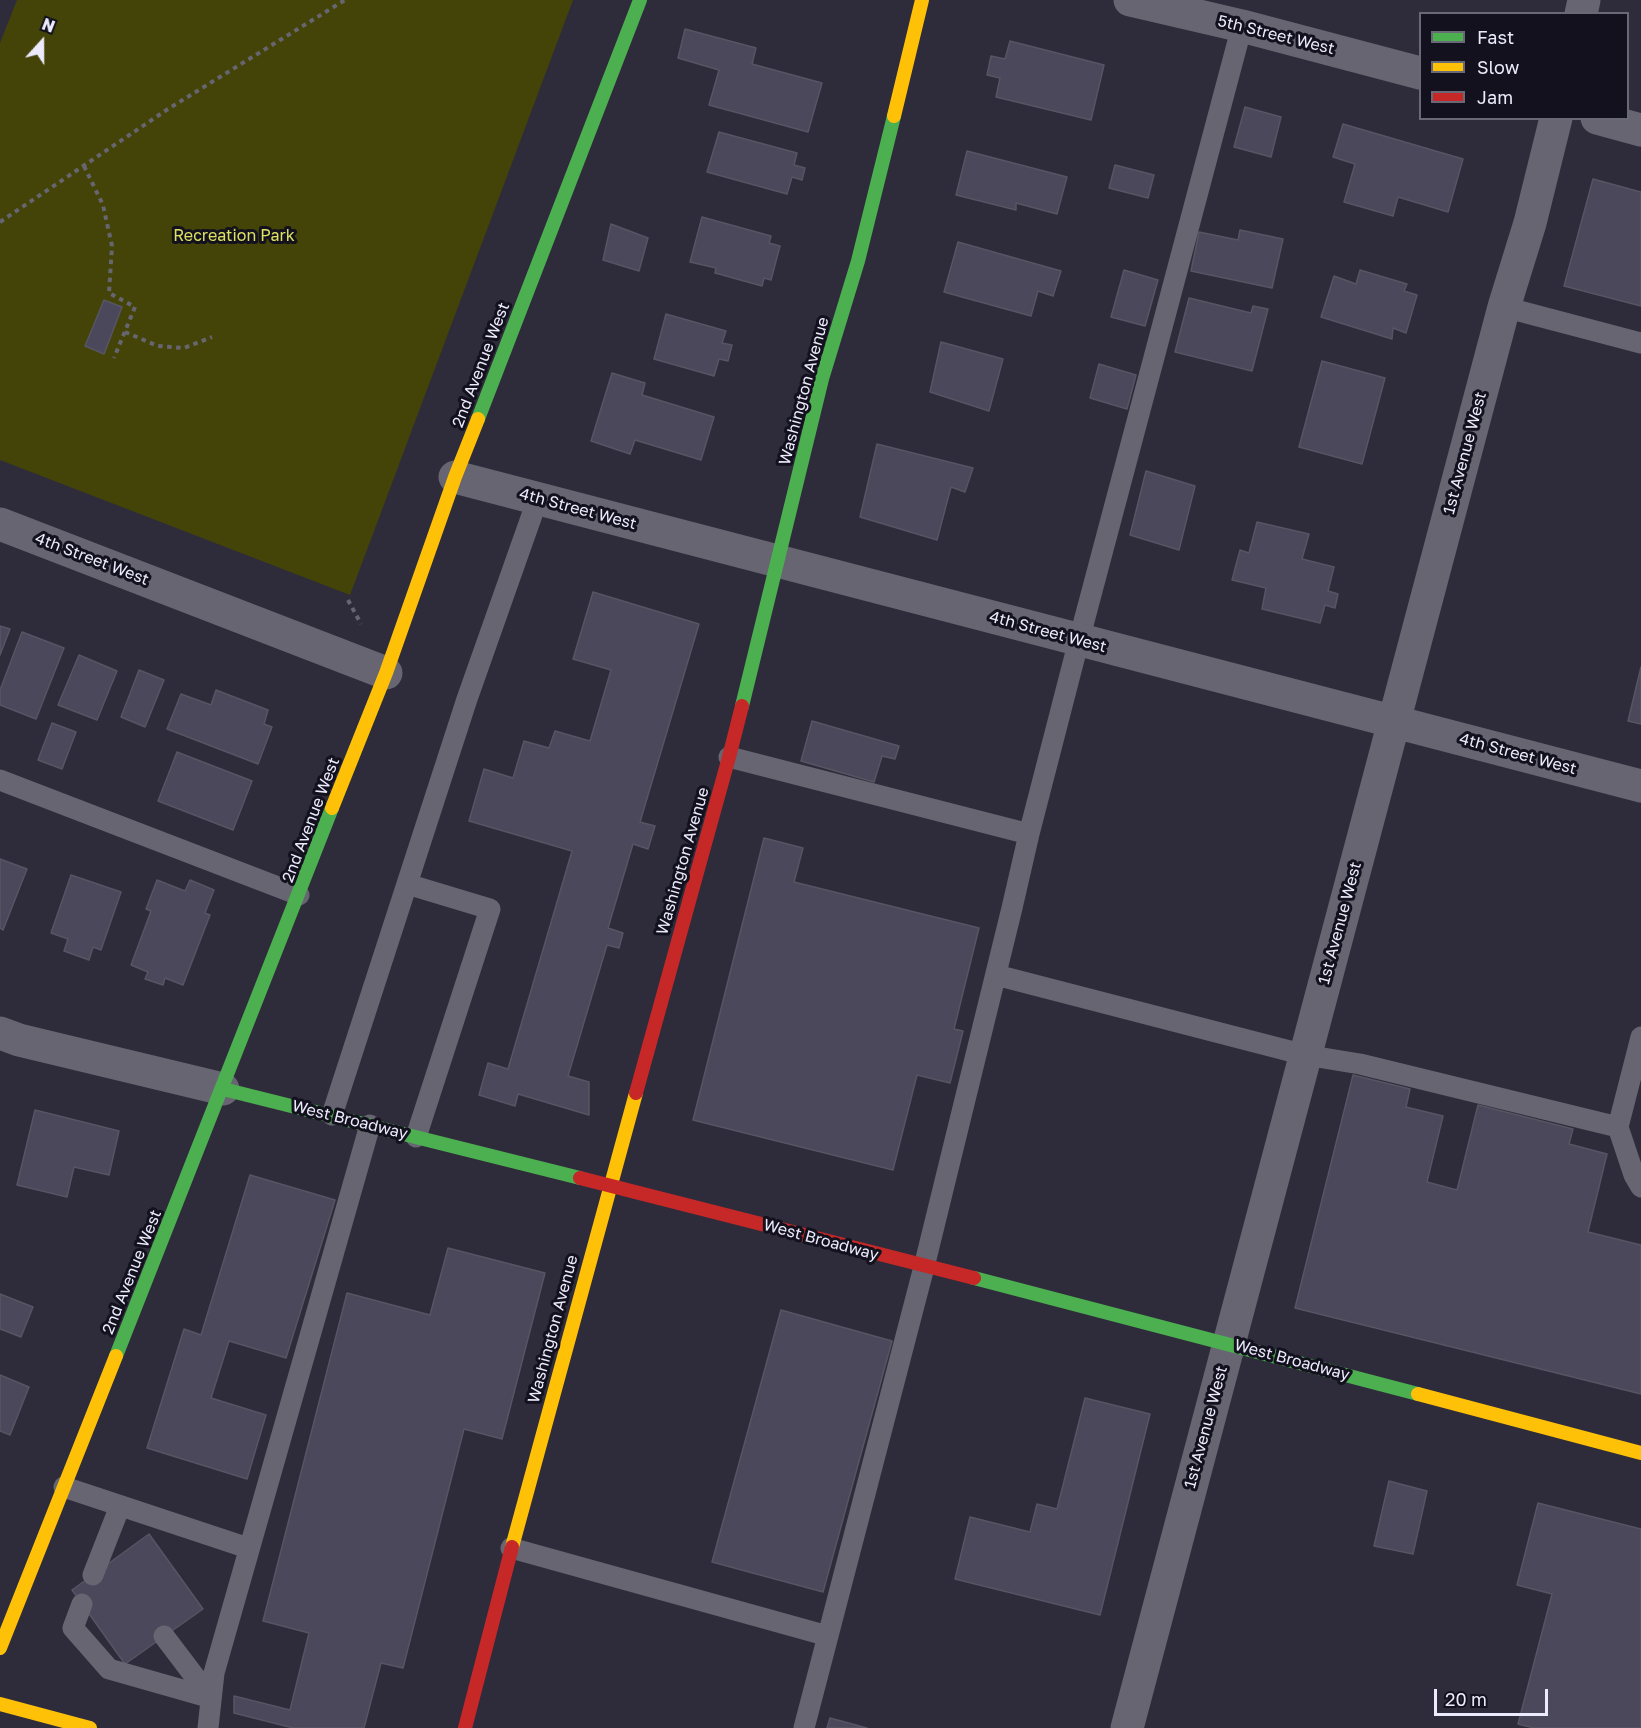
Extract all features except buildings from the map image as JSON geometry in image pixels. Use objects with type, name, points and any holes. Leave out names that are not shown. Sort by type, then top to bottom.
[{"type":"main road","name":"2nd Avenue West","points":[[0,1648],[386,673],[455,477],[640,0]]},
{"type":"main road","name":"Washington Avenue","points":[[465,1728],[511,1548],[729,757],[822,379],[858,261],[922,0]]},
{"type":"main road","name":"West Broadway","points":[[223,1089],[610,1185],[1229,1344],[1641,1453]]},
{"type":"main road","points":[[0,1704],[90,1728]]},
{"type":"street","name":"5th Street West","points":[[1130,0],[1242,26],[1419,73]]},
{"type":"street","name":"1st Avenue West","points":[[1127,1728],[1556,120]]},
{"type":"street","points":[[1604,120],[1641,130]]},
{"type":"street","name":"4th Street West","points":[[455,477],[1641,786]]},
{"type":"street","name":"4th Street West","points":[[0,524],[386,673]]},
{"type":"street","name":"West Broadway","points":[[0,1033],[19,1040],[223,1089]]},
{"type":"lane","points":[[804,1728],[924,1267],[1029,834],[1242,26]]},
{"type":"lane","points":[[1504,307],[1641,343]]},
{"type":"lane","points":[[332,1116],[467,699],[538,498]]},
{"type":"lane","points":[[729,757],[1029,834]]},
{"type":"lane","points":[[0,780],[299,895]]},
{"type":"lane","points":[[407,884],[490,909],[416,1137]]},
{"type":"lane","points":[[996,975],[1305,1055],[1360,1064],[1618,1127]]},
{"type":"lane","points":[[1641,1036],[1618,1127],[1634,1175],[1641,1187]]},
{"type":"lane","points":[[208,1728],[214,1673],[370,1125]]},
{"type":"lane","points":[[64,1487],[248,1548]]},
{"type":"lane","points":[[101,1564],[120,1506]]},
{"type":"lane","points":[[511,1548],[828,1636]]},
{"type":"lane","points":[[82,1604],[73,1628],[109,1669],[211,1698]]},
{"type":"lane","points":[[164,1636],[211,1698]]},
{"type":"path","points":[[0,222],[168,109],[345,0]]},
{"type":"path","points":[[84,166],[103,205],[112,246],[109,293],[135,307],[114,358]]},
{"type":"path","points":[[124,332],[158,346],[184,348],[212,337]]},
{"type":"green space","name":"Recreation Park","points":[[17,0],[573,0],[350,595],[0,460],[0,43]]},
{"type":"traffic: fast","points":[[478,419],[640,0]]},
{"type":"traffic: fast","points":[[742,706],[822,379],[858,261],[894,116]]},
{"type":"traffic: fast","points":[[116,1356],[332,808]]},
{"type":"traffic: fast","points":[[223,1089],[580,1178]]},
{"type":"traffic: fast","points":[[974,1278],[1418,1394]]},
{"type":"traffic: slow","points":[[894,116],[922,0]]},
{"type":"traffic: slow","points":[[332,808],[386,673],[455,477],[478,419]]},
{"type":"traffic: slow","points":[[512,1547],[636,1093]]},
{"type":"traffic: slow","points":[[0,1648],[116,1356]]},
{"type":"traffic: slow","points":[[1418,1394],[1641,1453]]},
{"type":"traffic: slow","points":[[0,1704],[90,1728]]},
{"type":"traffic: jam","points":[[636,1093],[742,706]]},
{"type":"traffic: jam","points":[[580,1178],[974,1278]]},
{"type":"traffic: jam","points":[[465,1728],[512,1547]]}]
